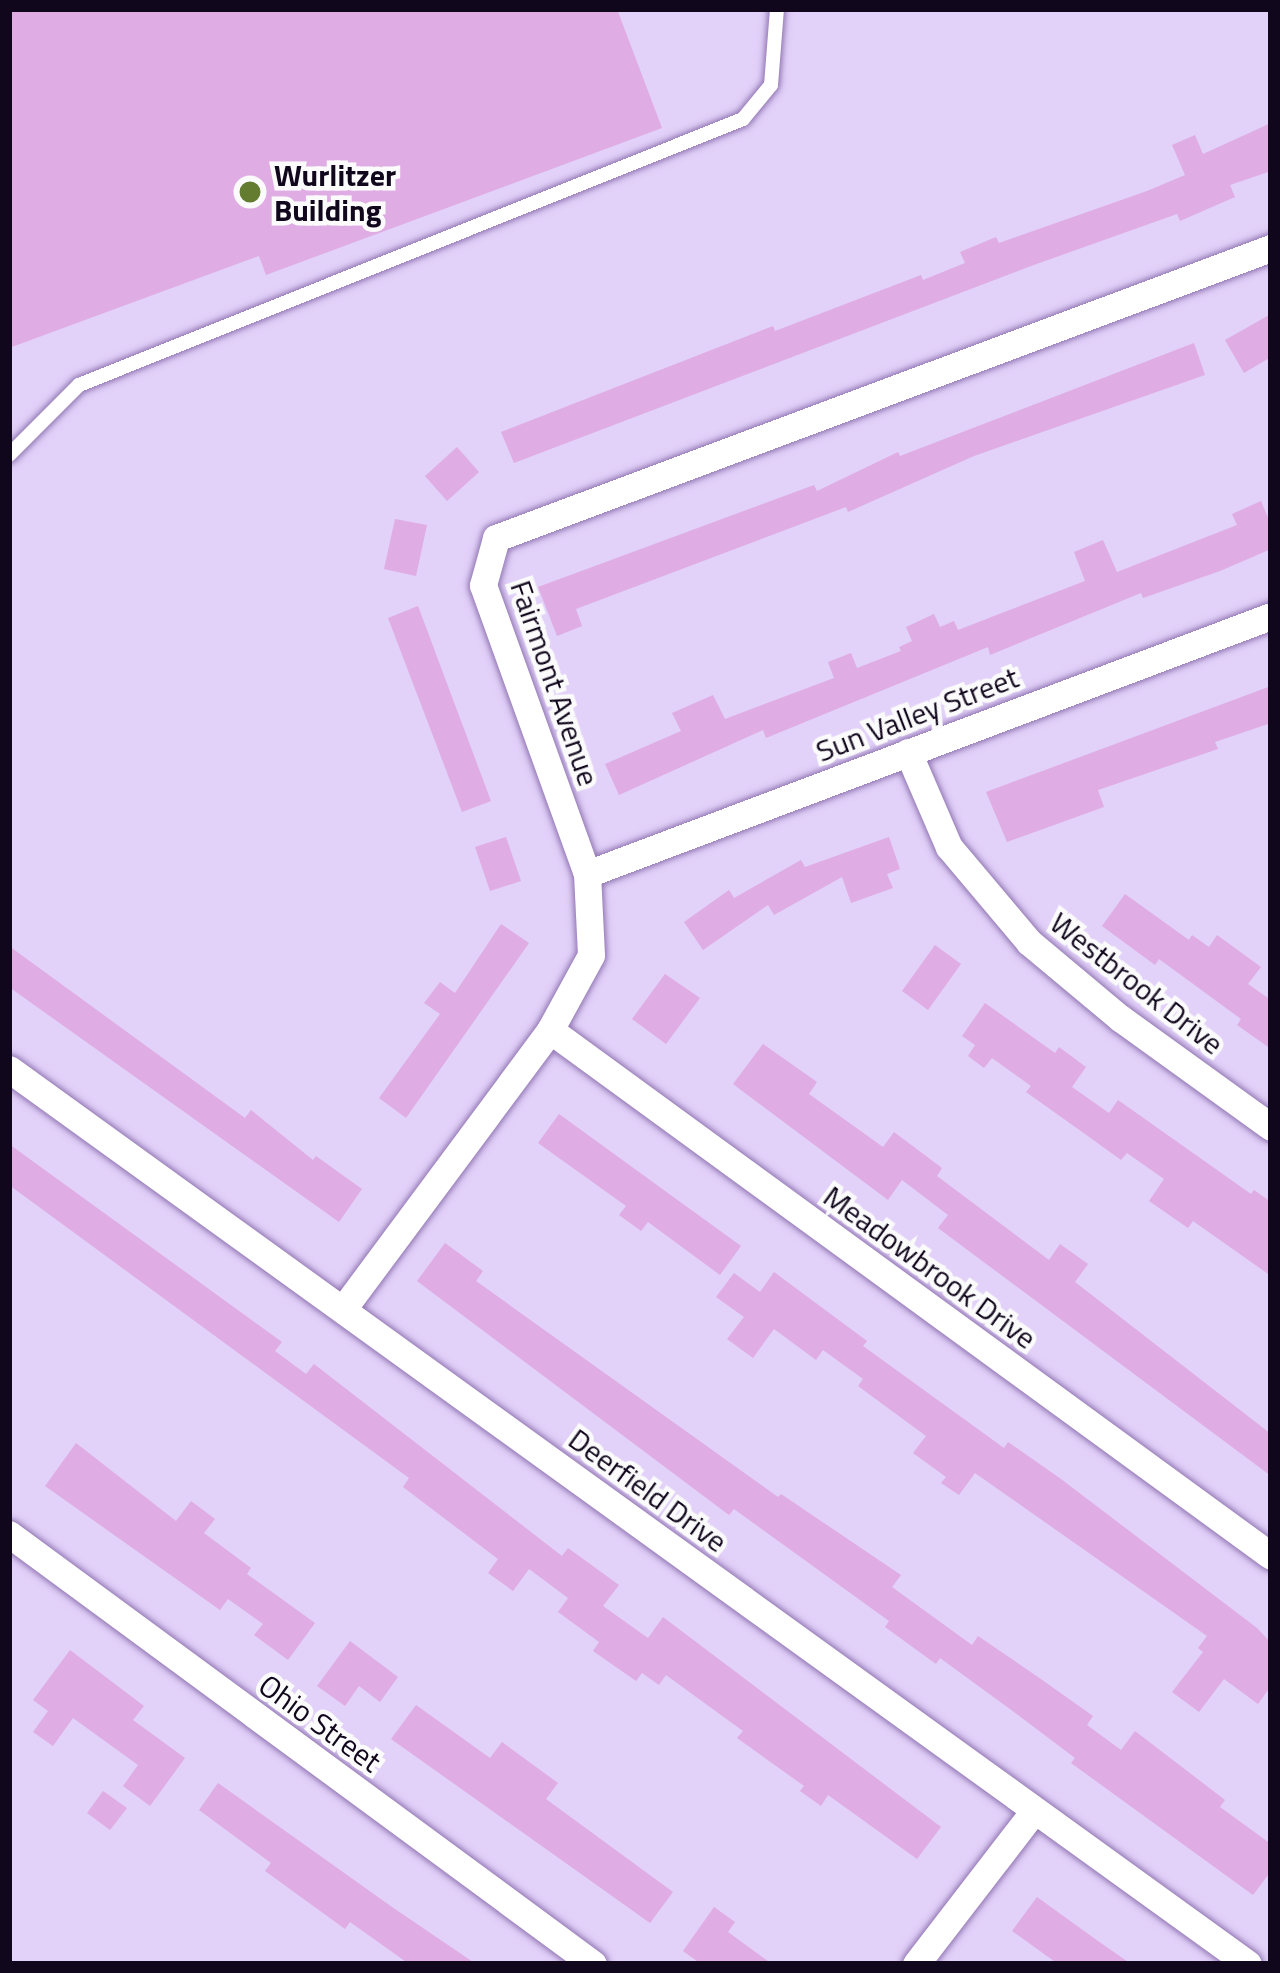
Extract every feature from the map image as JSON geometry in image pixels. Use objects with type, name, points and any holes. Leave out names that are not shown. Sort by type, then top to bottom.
[{"type":"street","name":"Fairmont Avenue","points":[[343,1309],[550,1030],[591,955],[587,874],[482,585],[496,538],[1271,248]]},
{"type":"street","name":"Sun Valley Street","points":[[587,874],[1271,616]]},
{"type":"street","name":"Westbrook Drive","points":[[908,752],[949,847],[1029,942],[1120,1018],[1271,1127]]},
{"type":"street","name":"Meadowbrook Drive","points":[[550,1030],[1271,1556]]},
{"type":"street","name":"Deerfield Drive","points":[[9,1069],[1248,1964]]},
{"type":"street","name":"Ohio Street","points":[[9,1534],[592,1964]]},
{"type":"street","points":[[916,1964],[1033,1812]]},
{"type":"lane","points":[[9,455],[80,385],[742,118],[771,85],[777,9]]},
{"type":"building","name":"Wurlitzer Building","points":[[9,9],[617,9],[662,128],[266,275],[259,256],[9,348]]},
{"type":"building","points":[[1271,123],[1271,171],[1230,185],[1235,197],[1180,221],[1177,214],[1031,266],[514,463],[501,432],[773,326],[775,331],[921,275],[923,280],[965,263],[960,252],[996,237],[999,243],[1185,175],[1172,145],[1195,135],[1203,154]]},
{"type":"building","points":[[1271,314],[1271,357],[1244,373],[1225,340]]},
{"type":"building","points":[[1194,343],[1205,375],[974,456],[848,512],[846,507],[576,609],[582,626],[557,636],[538,587],[814,485],[817,491],[898,452],[900,456]]},
{"type":"building","points":[[457,447],[479,472],[447,501],[425,476]]},
{"type":"building","points":[[1261,501],[1271,525],[1271,549],[1220,571],[1143,598],[1141,593],[990,655],[988,647],[766,738],[763,730],[619,795],[605,764],[681,731],[672,713],[713,695],[725,719],[834,678],[828,662],[851,653],[857,668],[901,651],[899,647],[912,641],[906,627],[934,614],[940,627],[954,621],[958,630],[1085,581],[1074,552],[1103,540],[1117,572],[1237,525],[1232,514]]},
{"type":"building","points":[[395,519],[427,525],[416,576],[384,569]]},
{"type":"building","points":[[418,606],[491,801],[462,812],[388,618]]},
{"type":"building","points":[[1271,686],[1271,723],[1215,742],[1218,749],[1098,790],[1104,807],[1007,842],[986,792]]},
{"type":"building","points":[[506,837],[521,881],[490,891],[475,847]]},
{"type":"building","points":[[889,837],[900,869],[887,874],[893,888],[851,903],[842,877],[774,915],[768,905],[703,950],[684,922],[729,890],[734,898],[801,860],[805,867]]},
{"type":"building","points":[[1125,894],[1189,940],[1192,935],[1209,947],[1217,935],[1261,967],[1248,984],[1271,1000],[1271,1049],[1237,1025],[1241,1019],[1159,959],[1155,965],[1102,926]]},
{"type":"building","points":[[501,924],[529,943],[406,1118],[379,1098],[440,1014],[424,1003],[440,982],[455,993]]},
{"type":"building","points":[[935,945],[961,964],[928,1010],[902,991]]},
{"type":"building","points":[[9,946],[245,1118],[251,1110],[313,1160],[316,1156],[362,1189],[339,1222],[9,987]]},
{"type":"building","points":[[665,974],[700,998],[666,1044],[632,1019]]},
{"type":"building","points":[[985,1003],[1055,1053],[1059,1047],[1086,1067],[1072,1087],[1109,1113],[1118,1100],[1251,1194],[1254,1190],[1271,1202],[1271,1276],[1193,1221],[1188,1228],[1149,1201],[1164,1179],[1127,1153],[1121,1160],[1026,1092],[1031,1086],[992,1058],[984,1068],[968,1056],[975,1045],[962,1036]]},
{"type":"building","points":[[763,1044],[817,1082],[809,1094],[883,1147],[894,1132],[942,1168],[937,1176],[1049,1260],[1060,1244],[1088,1264],[1075,1282],[1271,1434],[1271,1476],[938,1228],[948,1215],[902,1180],[888,1200],[733,1084]]},
{"type":"building","points":[[559,1114],[741,1246],[720,1275],[648,1222],[641,1231],[619,1215],[626,1206],[538,1143]]},
{"type":"building","points":[[9,1144],[282,1342],[275,1351],[306,1374],[314,1364],[562,1556],[568,1548],[619,1585],[603,1606],[648,1638],[663,1617],[941,1827],[917,1859],[828,1795],[821,1806],[800,1791],[804,1786],[737,1738],[743,1731],[666,1675],[659,1685],[642,1673],[636,1681],[593,1651],[599,1642],[558,1612],[568,1598],[529,1569],[513,1591],[488,1573],[498,1559],[403,1487],[409,1478],[9,1185]]},
{"type":"building","points":[[445,1243],[483,1271],[476,1281],[778,1497],[781,1494],[901,1575],[892,1587],[972,1645],[978,1636],[1038,1677],[1093,1716],[1087,1725],[1121,1750],[1135,1731],[1225,1800],[1220,1807],[1271,1844],[1271,1871],[1253,1895],[1071,1763],[1075,1758],[1014,1712],[940,1658],[936,1664],[885,1627],[889,1621],[734,1509],[729,1515],[417,1281]]},
{"type":"building","points":[[774,1272],[867,1341],[863,1346],[1004,1448],[1008,1442],[1061,1479],[1257,1628],[1271,1643],[1271,1686],[1258,1704],[1224,1679],[1199,1712],[1172,1692],[1203,1652],[1198,1648],[1207,1636],[975,1473],[959,1495],[941,1483],[946,1477],[913,1453],[926,1436],[858,1386],[863,1379],[823,1350],[816,1360],[774,1329],[753,1358],[727,1339],[744,1317],[716,1297],[734,1273],[760,1292]]},
{"type":"building","points":[[76,1443],[176,1521],[191,1501],[215,1519],[204,1533],[251,1568],[247,1574],[315,1623],[288,1660],[254,1635],[263,1624],[228,1599],[220,1610],[45,1486]]},
{"type":"building","points":[[350,1641],[398,1677],[380,1702],[359,1686],[345,1706],[317,1686]]},
{"type":"building","points":[[70,1650],[144,1706],[133,1720],[185,1758],[150,1806],[123,1786],[138,1765],[73,1718],[53,1746],[33,1732],[48,1711],[33,1700]]},
{"type":"building","points":[[416,1705],[490,1758],[502,1742],[558,1783],[546,1799],[673,1892],[650,1923],[391,1739]]},
{"type":"building","points":[[218,1783],[476,1964],[409,1964],[350,1922],[345,1929],[265,1871],[271,1863],[199,1810]]},
{"type":"building","points":[[103,1791],[127,1808],[110,1830],[87,1813]]},
{"type":"building","points":[[1037,1897],[1131,1964],[1058,1964],[1012,1931]]},
{"type":"building","points":[[714,1907],[735,1922],[728,1932],[772,1964],[701,1964],[683,1951]]},
{"type":"place","name":"Wurlitzer Building","points":[[250,192]]}]
